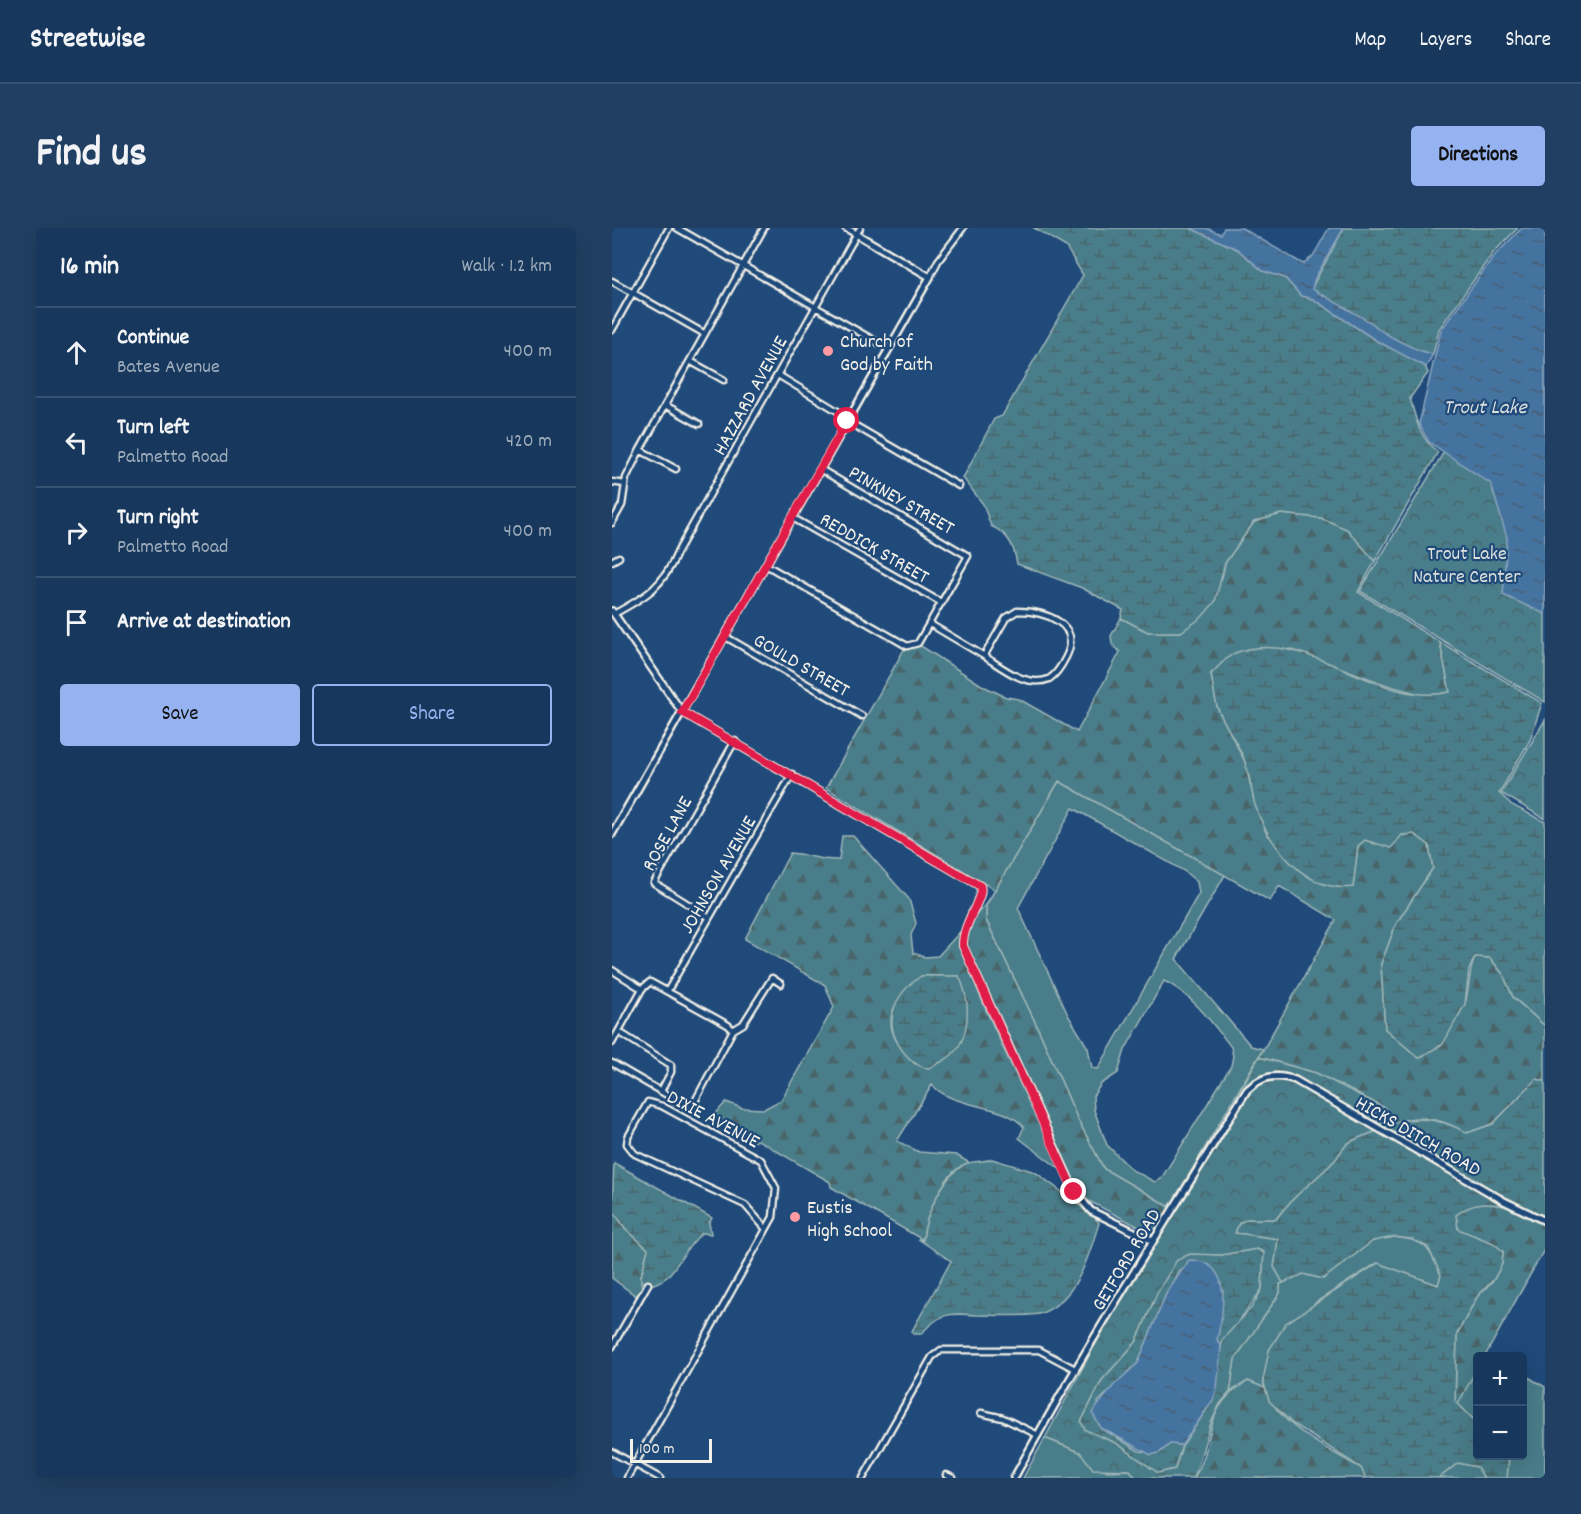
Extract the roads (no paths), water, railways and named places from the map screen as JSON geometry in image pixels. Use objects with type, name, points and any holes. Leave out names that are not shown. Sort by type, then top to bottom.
[{"type":"street","points":[[612,330],[669,228]]},
{"type":"street","points":[[677,228],[889,349]]},
{"type":"street","points":[[612,523],[622,505],[625,484],[640,450],[764,228]]},
{"type":"street","points":[[846,228],[930,277]]},
{"type":"street","name":"HAZZARD AVENUE","points":[[613,613],[651,591],[666,578],[860,228]]},
{"type":"street","points":[[612,834],[938,261],[963,228]]},
{"type":"street","points":[[612,281],[705,334]]},
{"type":"street","points":[[690,361],[724,380]]},
{"type":"street","points":[[778,375],[959,486]]},
{"type":"street","points":[[665,405],[699,424]]},
{"type":"street","points":[[640,450],[676,469]]},
{"type":"street","name":"PINKNEY STREET","points":[[820,469],[968,556],[942,603]]},
{"type":"street","points":[[612,482],[625,484]]},
{"type":"street","name":"REDDICK STREET","points":[[793,518],[942,603]]},
{"type":"street","points":[[612,561],[619,556]]},
{"type":"street","points":[[766,565],[907,646],[918,643],[942,603]]},
{"type":"street","points":[[930,624],[984,656],[1024,679],[1043,682],[1054,676],[1063,663],[1071,646],[1071,636],[1065,626],[1056,619],[1035,612],[1017,611],[1006,618],[984,656]]},
{"type":"street","points":[[613,613],[682,712],[792,774],[980,886],[982,895],[964,927],[963,946],[1074,1192],[1091,1211],[1153,1241]]},
{"type":"street","name":"GOULD STREET","points":[[726,637],[862,716]]},
{"type":"street","name":"ROSE LANE","points":[[709,917],[654,883],[735,741]]},
{"type":"street","name":"JOHNSON AVENUE","points":[[668,990],[792,774]]},
{"type":"street","points":[[612,970],[642,988]]},
{"type":"street","points":[[612,1063],[689,1106],[695,1103],[733,1030],[743,1024],[772,978],[781,984]]},
{"type":"street","points":[[612,1043],[642,988],[651,982],[728,1024],[733,1030]]},
{"type":"street","points":[[619,1032],[671,1065],[671,1072],[661,1091]]},
{"type":"street","name":"GETFORD ROAD","points":[[1014,1478],[1076,1369],[1246,1090],[1266,1077],[1278,1076]]},
{"type":"street","name":"HICKS DITCH ROAD","points":[[1278,1076],[1295,1080],[1504,1201],[1545,1221]]},
{"type":"street","name":"DIXIE AVENUE","points":[[627,1478],[773,1217],[776,1188],[761,1160],[662,1106],[648,1102],[628,1137],[627,1144],[635,1154],[745,1205],[766,1229]]},
{"type":"street","points":[[612,1347],[648,1284]]},
{"type":"street","points":[[863,1478],[932,1357],[940,1350],[1039,1350],[1076,1369]]},
{"type":"street","points":[[981,1413],[1003,1418],[1038,1435]]},
{"type":"street","points":[[612,1452],[660,1478]]},
{"type":"street","points":[[946,1475],[953,1478]]},
{"type":"water","points":[[1190,228],[1206,228],[1221,234],[1224,228],[1242,228],[1303,264],[1313,256],[1329,228],[1344,228],[1315,278],[1312,289],[1392,337],[1433,354],[1426,367],[1377,341],[1313,299],[1301,296],[1285,278],[1263,271],[1237,249]]},
{"type":"water","name":"Trout Lake","points":[[1522,228],[1545,228],[1545,614],[1503,595],[1507,538],[1491,484],[1429,442],[1419,424],[1441,330],[1495,255]]},
{"type":"water","points":[[1189,1260],[1203,1262],[1213,1268],[1222,1289],[1222,1315],[1217,1340],[1221,1346],[1217,1389],[1213,1400],[1182,1445],[1170,1444],[1159,1453],[1151,1455],[1101,1428],[1092,1413],[1114,1385],[1138,1363],[1166,1294]]},
{"type":"place","name":"Church of God by Faith","points":[[828,351]]},
{"type":"place","name":"Eustis High School","points":[[795,1217]]},
{"type":"park label","name":"Trout Lake Nature Center","points":[[1467,564]]}]
